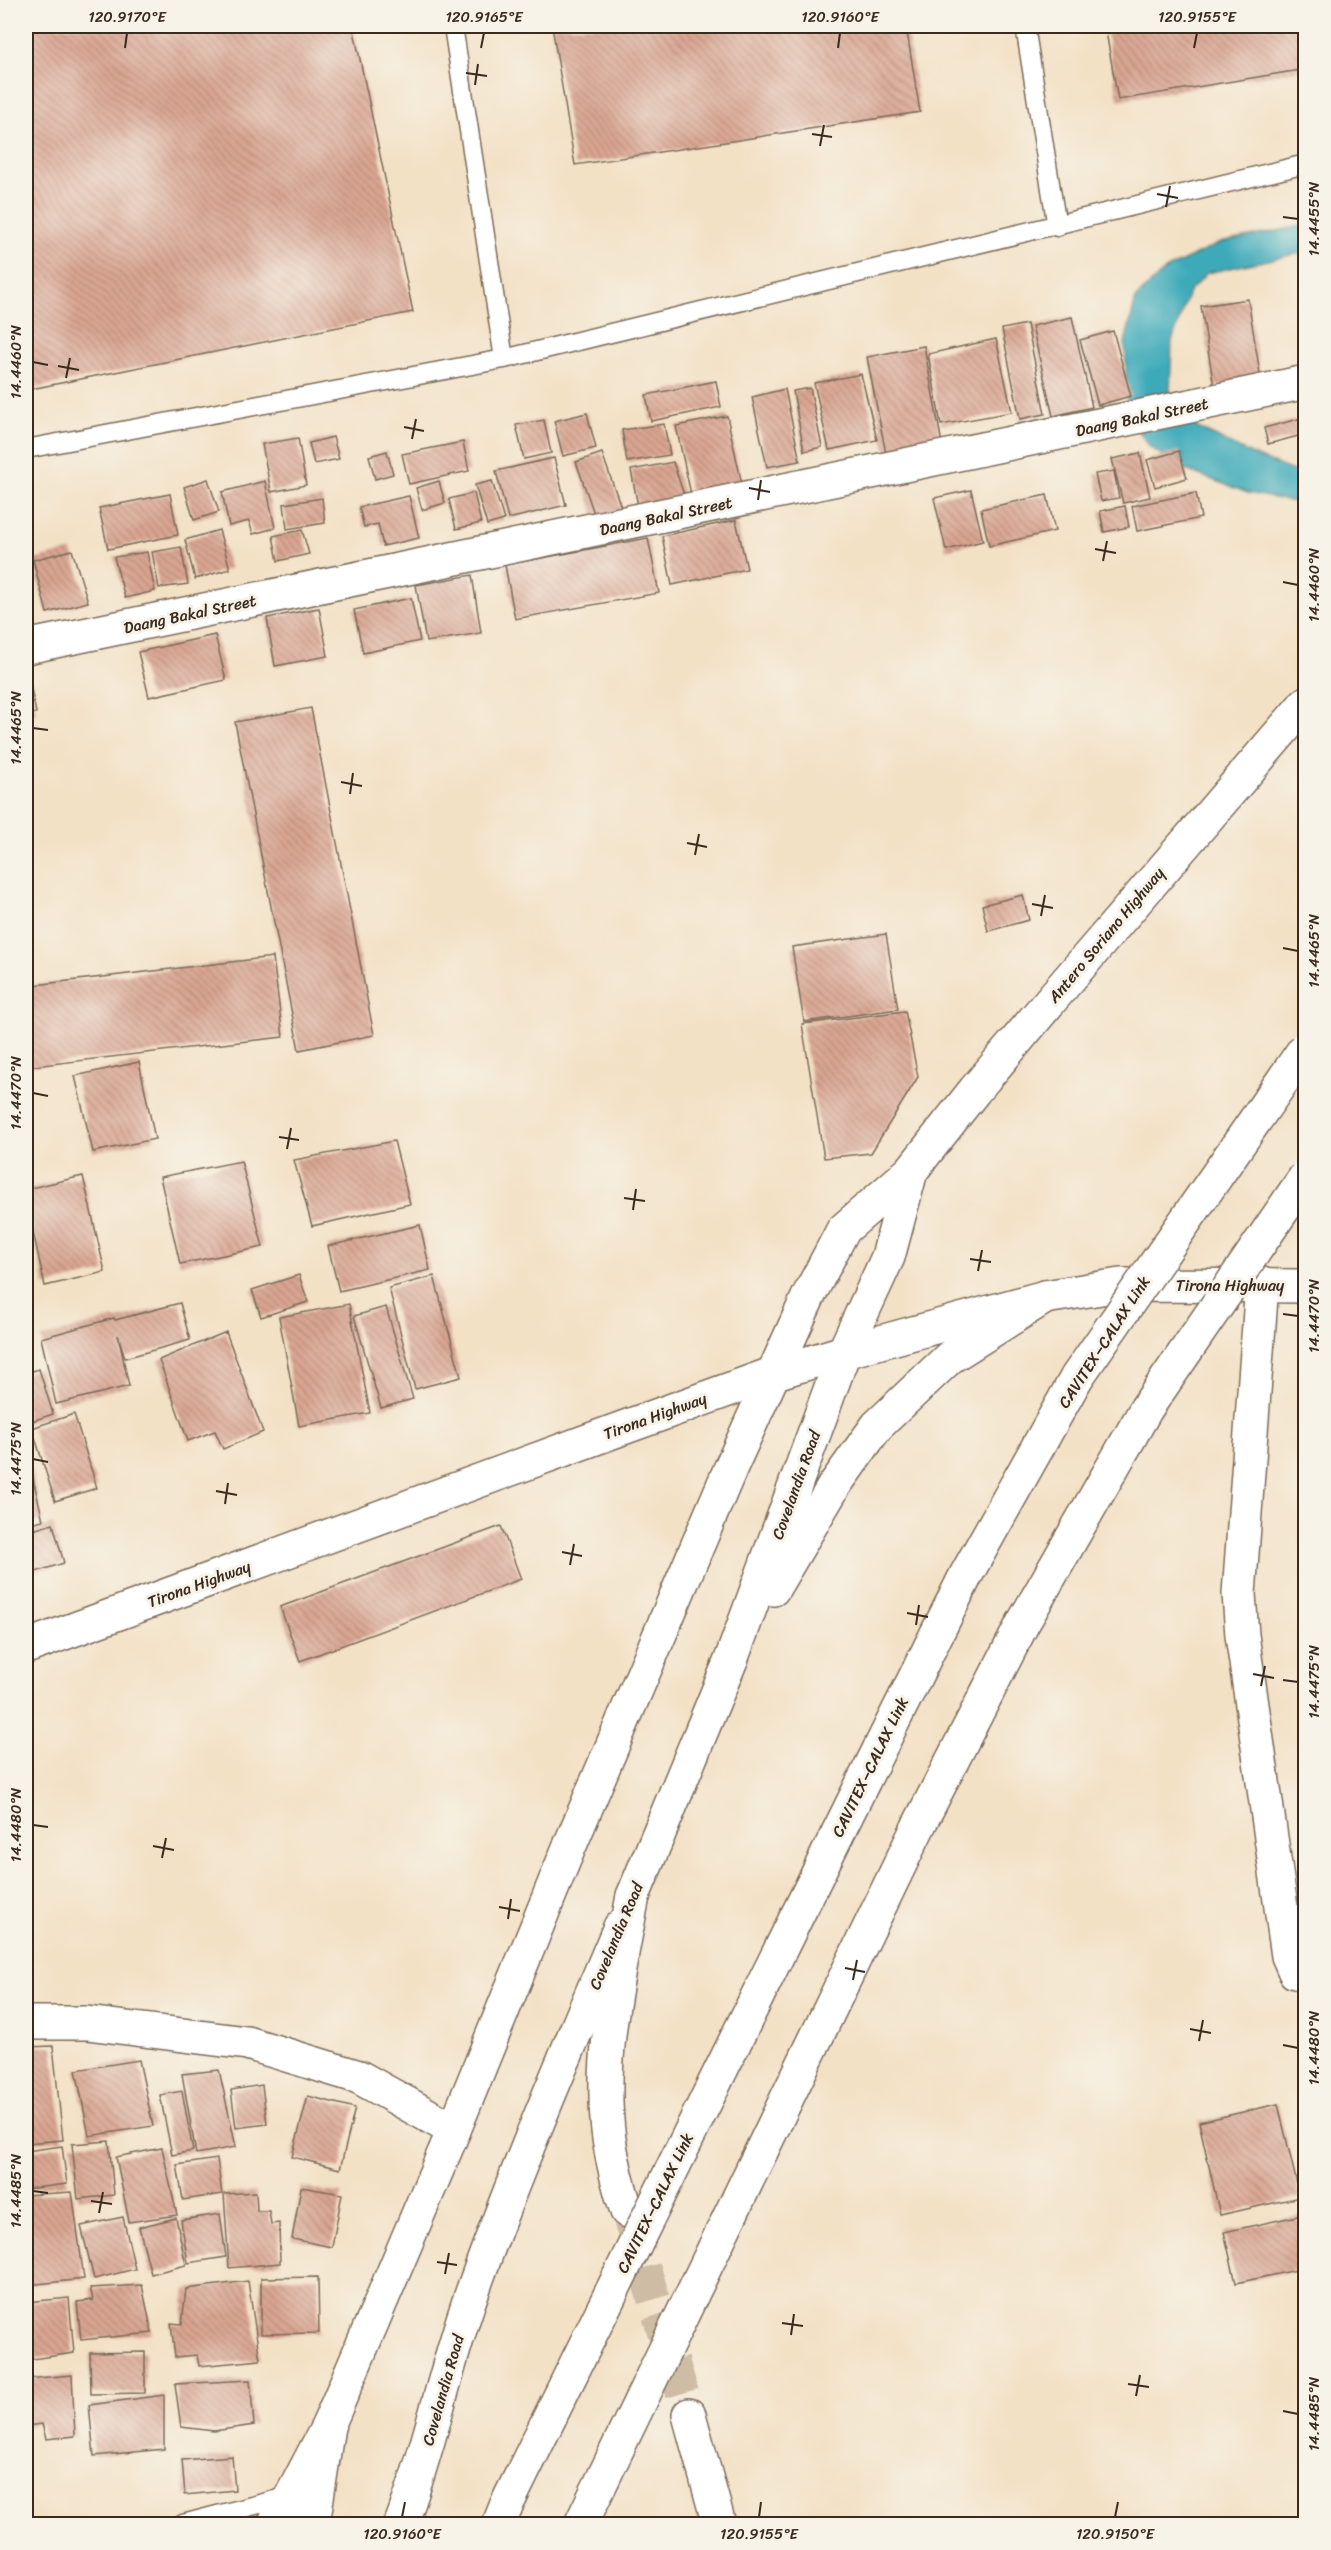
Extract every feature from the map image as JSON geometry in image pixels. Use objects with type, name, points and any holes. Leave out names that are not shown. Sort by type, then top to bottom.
[{"type":"main road","name":"Daang Bakal Street","points":[[26,647],[1305,382]]},
{"type":"main road","name":"Antero Soriano Highway","points":[[772,1374],[843,1230],[911,1172],[975,1090],[1305,703]]},
{"type":"main road","name":"CAVITEX–CALAX Link","points":[[503,2514],[966,1575],[1077,1377],[1305,1047]]},
{"type":"main road","name":"Antero Soriano Highway","points":[[844,1352],[888,1257],[911,1172]]},
{"type":"main road","points":[[581,2524],[919,1825],[1023,1623],[1146,1409],[1305,1176]]},
{"type":"main road","points":[[1262,1284],[1240,1605],[1242,1635],[1288,1956],[1295,1972],[1305,1973]]},
{"type":"main road","name":"Tirona Highway","points":[[26,1647],[772,1374],[844,1352],[1045,1298],[1120,1285],[1305,1286]]},
{"type":"main road","points":[[731,1660],[834,1486],[877,1426],[950,1357],[1045,1298]]},
{"type":"main road","name":"Covelandia Road","points":[[401,2524],[440,2404],[451,2358],[473,2290],[551,2092],[731,1660],[844,1352]]},
{"type":"main road","points":[[273,2524],[292,2495],[328,2426],[454,2130],[567,1850],[772,1374]]},
{"type":"main road","points":[[627,2211],[618,2183],[609,2138],[607,2088],[611,2023],[633,1896]]},
{"type":"main road","points":[[26,2023],[87,2023],[247,2043],[359,2077],[454,2130]]},
{"type":"main road","points":[[689,2415],[719,2524]]},
{"type":"main road","points":[[313,2524],[328,2426]]},
{"type":"lane","points":[[453,26],[504,359]]},
{"type":"lane","points":[[1025,26],[1057,226]]},
{"type":"lane","points":[[26,449],[504,359],[1305,164]]},
{"type":"lane","points":[[183,2524],[292,2495]]},
{"type":"water","points":[[1305,225],[1305,252],[1207,273],[1189,292],[1172,341],[1170,390],[1181,411],[1196,427],[1257,457],[1291,470],[1305,472],[1305,504],[1248,493],[1186,470],[1151,448],[1138,431],[1127,401],[1125,343],[1136,298],[1165,270],[1220,243]]},
{"type":"building","points":[[26,26],[353,26],[413,312],[26,390]]},
{"type":"building","points":[[552,26],[906,26],[920,112],[575,165]]},
{"type":"building","points":[[1105,26],[1306,26],[1306,69],[1118,100]]},
{"type":"building","points":[[1248,299],[1261,380],[1214,387],[1201,306]]},
{"type":"building","points":[[1072,317],[1092,407],[1053,416],[1032,326]]},
{"type":"building","points":[[1027,324],[1045,414],[1020,419],[1002,329]]},
{"type":"building","points":[[1113,331],[1131,396],[1098,405],[1080,340]]},
{"type":"building","points":[[996,339],[1012,412],[941,425],[928,354]]},
{"type":"building","points":[[924,346],[942,444],[886,454],[867,357]]},
{"type":"building","points":[[861,374],[877,440],[829,450],[814,383]]},
{"type":"building","points":[[716,381],[721,407],[651,421],[646,395]]},
{"type":"building","points":[[810,388],[822,447],[804,451],[793,391]]},
{"type":"building","points":[[785,389],[800,461],[767,467],[752,397]]},
{"type":"building","points":[[587,413],[596,448],[563,456],[554,421]]},
{"type":"building","points":[[727,416],[743,489],[692,499],[676,426]]},
{"type":"building","points":[[1306,417],[1306,434],[1268,444],[1264,428]]},
{"type":"building","points":[[544,420],[551,453],[524,459],[516,425]]},
{"type":"building","points":[[664,424],[670,455],[627,462],[622,430]]},
{"type":"building","points":[[333,437],[339,459],[314,464],[309,443]]},
{"type":"building","points":[[298,438],[306,485],[271,492],[262,444]]},
{"type":"building","points":[[463,442],[469,471],[409,484],[402,454]]},
{"type":"building","points":[[387,451],[393,474],[375,479],[369,456]]},
{"type":"building","points":[[1179,451],[1187,478],[1155,487],[1147,460]]},
{"type":"building","points":[[602,453],[622,510],[596,519],[576,462]]},
{"type":"building","points":[[1140,453],[1150,497],[1123,503],[1112,459]]},
{"type":"building","points":[[554,458],[566,505],[508,519],[496,471]]},
{"type":"building","points":[[673,462],[684,495],[638,506],[631,470]]},
{"type":"building","points":[[1114,471],[1119,498],[1101,501],[1095,474]]},
{"type":"building","points":[[208,479],[219,512],[194,520],[184,487]]},
{"type":"building","points":[[265,481],[275,528],[253,534],[249,521],[229,526],[222,492]]},
{"type":"building","points":[[439,481],[445,503],[422,510],[416,488]]},
{"type":"building","points":[[492,481],[504,520],[487,525],[475,485]]},
{"type":"building","points":[[971,490],[983,541],[946,550],[934,498]]},
{"type":"building","points":[[474,493],[481,523],[456,529],[449,499]]},
{"type":"building","points":[[1196,493],[1201,518],[1137,531],[1132,506]]},
{"type":"building","points":[[170,494],[178,535],[108,549],[99,508]]},
{"type":"building","points":[[1047,495],[1055,531],[989,546],[981,509]]},
{"type":"building","points":[[409,496],[419,538],[383,546],[378,524],[364,527],[359,507]]},
{"type":"building","points":[[322,498],[325,523],[287,529],[284,504]]},
{"type":"building","points":[[1125,506],[1129,527],[1104,532],[1100,511]]},
{"type":"building","points":[[736,520],[747,569],[672,585],[662,536]]},
{"type":"building","points":[[219,530],[230,569],[195,579],[185,540]]},
{"type":"building","points":[[302,530],[309,554],[278,561],[273,536]]},
{"type":"building","points":[[648,538],[659,593],[515,619],[505,565]]},
{"type":"building","points":[[181,547],[188,584],[159,588],[152,552]]},
{"type":"building","points":[[72,550],[88,602],[47,613],[33,560]]},
{"type":"building","points":[[147,552],[155,591],[125,598],[114,557]]},
{"type":"building","points":[[472,575],[481,633],[426,642],[416,585]]},
{"type":"building","points":[[411,598],[420,641],[363,653],[354,610]]},
{"type":"building","points":[[319,608],[328,656],[275,666],[267,618]]},
{"type":"building","points":[[215,635],[226,680],[149,697],[138,652]]},
{"type":"building","points":[[29,679],[36,713],[26,715],[26,680]]},
{"type":"building","points":[[311,708],[374,1035],[299,1050],[235,722]]},
{"type":"building","points":[[1023,895],[1029,920],[988,931],[982,905]]},
{"type":"building","points":[[886,934],[898,1009],[804,1022],[792,947]]},
{"type":"building","points":[[273,957],[283,1037],[26,1067],[26,986]]},
{"type":"building","points":[[905,1011],[918,1077],[871,1153],[824,1158],[802,1024]]},
{"type":"building","points":[[139,1062],[155,1139],[93,1152],[75,1076]]},
{"type":"building","points":[[394,1141],[410,1204],[312,1226],[294,1160]]},
{"type":"building","points":[[241,1161],[263,1247],[180,1264],[160,1177]]},
{"type":"building","points":[[83,1176],[105,1272],[45,1286],[26,1200],[26,1189]]},
{"type":"building","points":[[420,1225],[430,1270],[339,1291],[328,1246]]},
{"type":"building","points":[[299,1275],[308,1302],[261,1317],[252,1290]]},
{"type":"building","points":[[434,1276],[461,1377],[415,1389],[389,1288]]},
{"type":"building","points":[[180,1303],[190,1340],[125,1358],[118,1335],[129,1386],[56,1404],[41,1338]]},
{"type":"building","points":[[349,1304],[370,1413],[299,1426],[279,1317]]},
{"type":"building","points":[[386,1307],[413,1399],[381,1408],[354,1316]]},
{"type":"building","points":[[226,1332],[263,1432],[223,1449],[215,1431],[188,1441],[159,1360]]},
{"type":"building","points":[[39,1369],[53,1414],[26,1423],[26,1373]]},
{"type":"building","points":[[74,1414],[97,1488],[55,1501],[32,1428]]},
{"type":"building","points":[[26,1450],[43,1520],[26,1524]]},
{"type":"building","points":[[53,1524],[64,1563],[26,1575],[26,1532]]},
{"type":"building","points":[[501,1526],[521,1579],[300,1661],[280,1607]]},
{"type":"building","points":[[1306,1857],[1306,1872],[1305,1872],[1301,1858]]},
{"type":"building","points":[[53,2046],[63,2140],[26,2143],[26,2047]]},
{"type":"building","points":[[139,2060],[153,2126],[89,2136],[76,2070]]},
{"type":"building","points":[[219,2070],[236,2147],[196,2154],[182,2074]]},
{"type":"building","points":[[262,2085],[267,2124],[236,2128],[231,2090]]},
{"type":"building","points":[[182,2091],[193,2151],[172,2155],[160,2095]]},
{"type":"building","points":[[308,2096],[355,2108],[340,2169],[292,2157]]},
{"type":"building","points":[[1278,2104],[1300,2197],[1220,2215],[1199,2122]]},
{"type":"building","points":[[109,2141],[114,2195],[78,2199],[72,2144]]},
{"type":"building","points":[[62,2146],[67,2184],[26,2189],[26,2151]]},
{"type":"building","points":[[162,2148],[177,2215],[129,2222],[116,2157]]},
{"type":"building","points":[[217,2159],[222,2194],[183,2200],[177,2165]]},
{"type":"building","points":[[301,2187],[342,2194],[332,2247],[292,2239]]},
{"type":"building","points":[[72,2192],[84,2279],[28,2285],[26,2282],[26,2195]]},
{"type":"building","points":[[256,2192],[257,2211],[269,2211],[271,2224],[279,2223],[280,2263],[229,2268],[224,2194]]},
{"type":"building","points":[[220,2214],[226,2257],[188,2263],[181,2220]]},
{"type":"building","points":[[1306,2214],[1306,2268],[1236,2283],[1224,2232]]},
{"type":"building","points":[[123,2217],[135,2269],[94,2279],[81,2226]]},
{"type":"building","points":[[176,2218],[186,2265],[151,2274],[139,2227]]},
{"type":"building","points":[[318,2277],[319,2333],[261,2334],[261,2278]]},
{"type":"building","points":[[248,2281],[260,2360],[199,2366],[197,2355],[175,2357],[171,2323],[182,2324],[186,2289]]},
{"type":"building","points":[[142,2285],[152,2333],[81,2340],[77,2302],[93,2300],[90,2288]]},
{"type":"building","points":[[69,2298],[74,2353],[26,2360],[26,2302]]},
{"type":"building","points":[[145,2352],[145,2393],[91,2394],[90,2353]]},
{"type":"building","points":[[72,2375],[75,2436],[46,2439],[42,2424],[26,2426],[26,2379]]},
{"type":"building","points":[[250,2380],[254,2425],[214,2431],[181,2427],[175,2384]]},
{"type":"building","points":[[164,2395],[164,2449],[94,2456],[89,2405]]},
{"type":"building","points":[[232,2456],[235,2490],[185,2495],[182,2460]]},
{"type":"tunnel","points":[[630,2221],[689,2415]]}]
